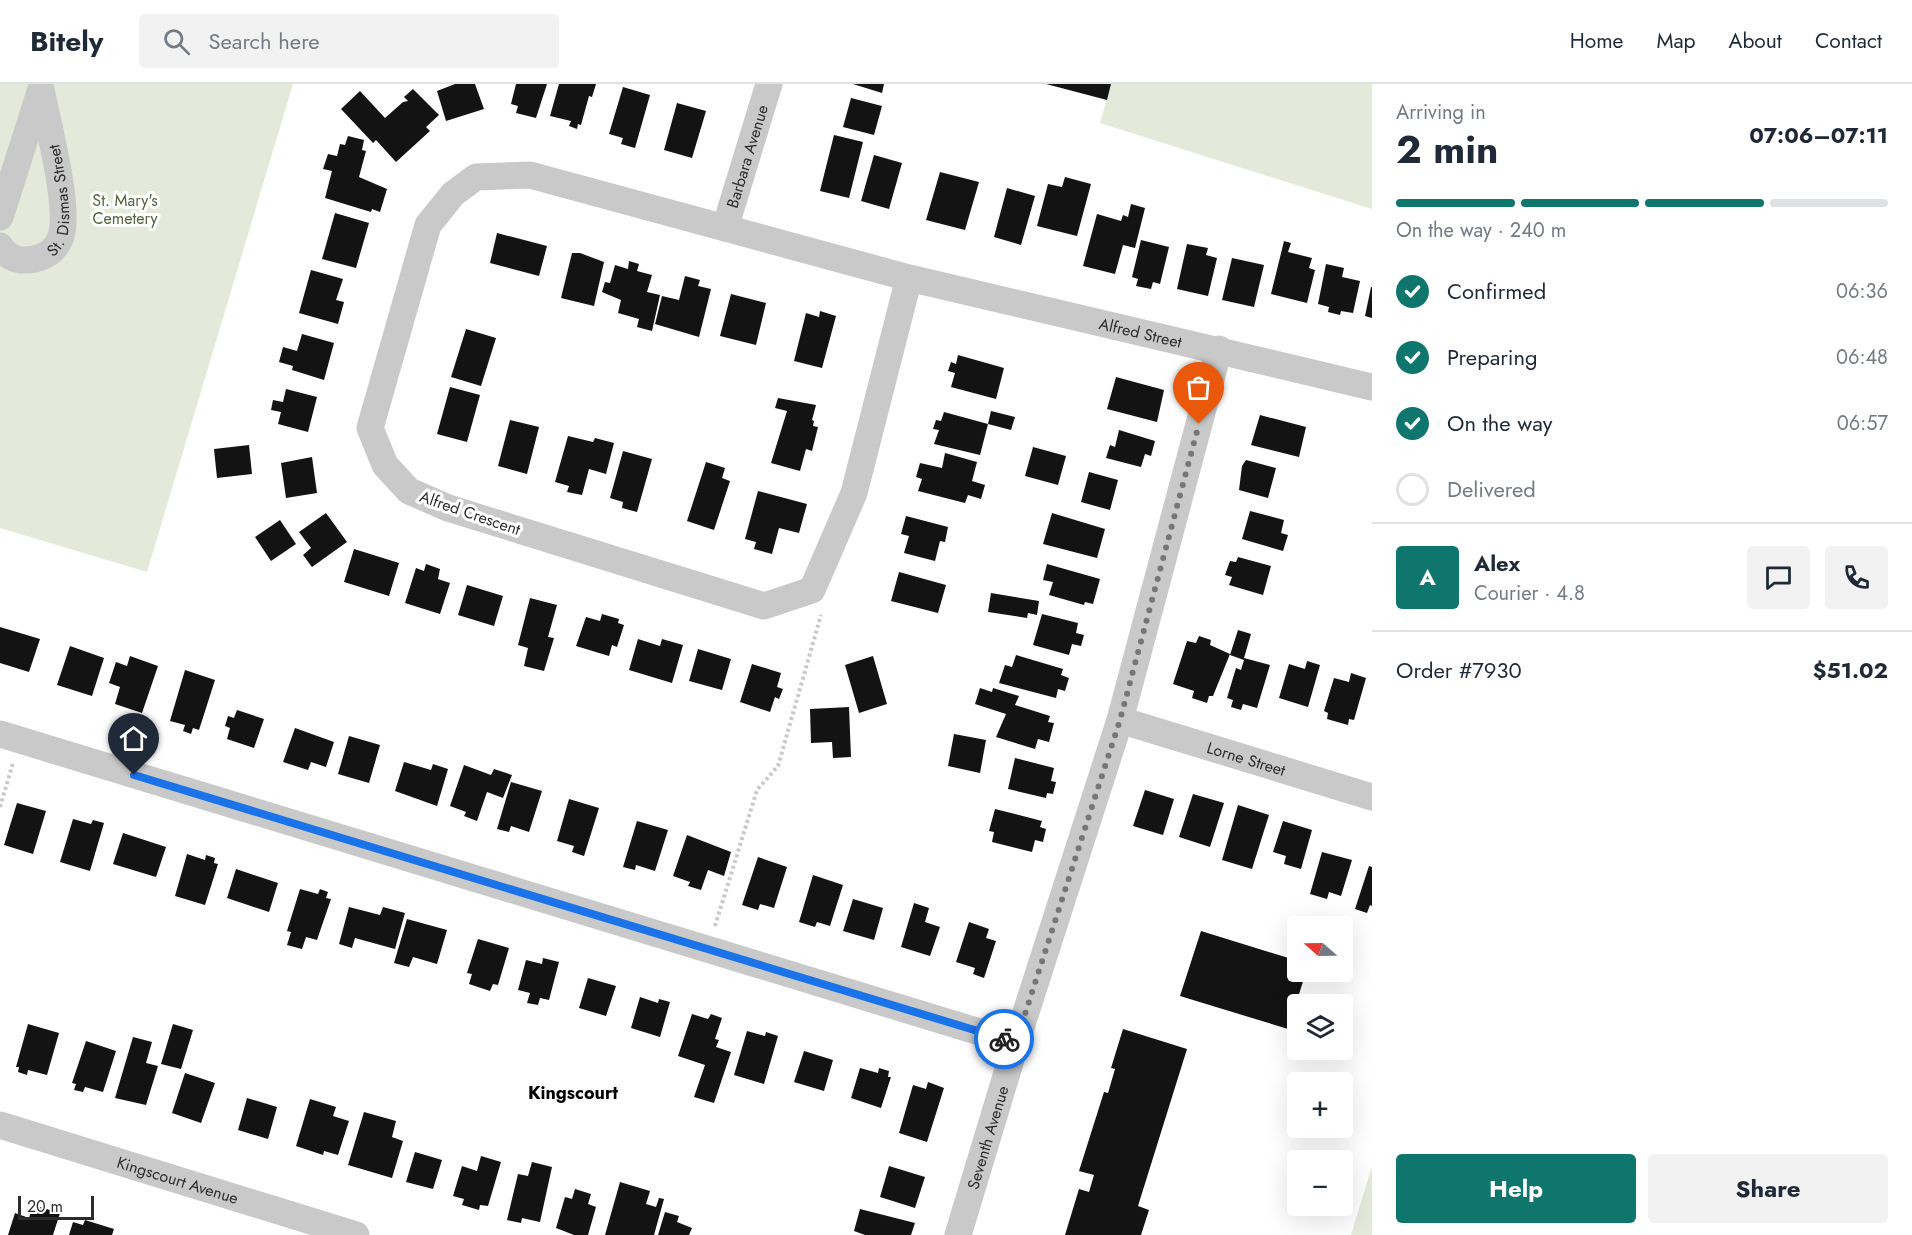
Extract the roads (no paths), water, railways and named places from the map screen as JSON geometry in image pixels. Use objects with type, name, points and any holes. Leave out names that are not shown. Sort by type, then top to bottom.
[{"type":"street","name":"Barbara Avenue","points":[[725,228],[769,84]]},
{"type":"street","name":"St. Dismas Street","points":[[0,217],[41,86]]},
{"type":"street","name":"St. Dismas Street","points":[[0,246],[12,258],[39,259],[51,251],[60,240],[63,225],[62,203],[41,86]]},
{"type":"street","name":"Alfred Crescent","points":[[530,175],[725,228],[909,278],[854,494],[812,590],[764,606],[448,508],[409,491],[385,465],[370,428],[428,225],[453,194],[476,177],[530,175]]},
{"type":"street","name":"Alfred Street","points":[[909,278],[1219,349],[1372,387]]},
{"type":"street","name":"Seventh Avenue","points":[[958,1235],[1016,1042],[1120,720],[1219,349]]},
{"type":"street","name":"Lorne Street","points":[[1120,720],[1372,796]]},
{"type":"street","points":[[0,734],[1016,1042]]},
{"type":"street","name":"Kingscourt Avenue","points":[[0,1125],[356,1235]]},
{"type":"district","name":"Kingscourt","points":[[573,1093]]},
{"type":"park label","name":"St. Mary's Cemetery","points":[[125,209]]}]
